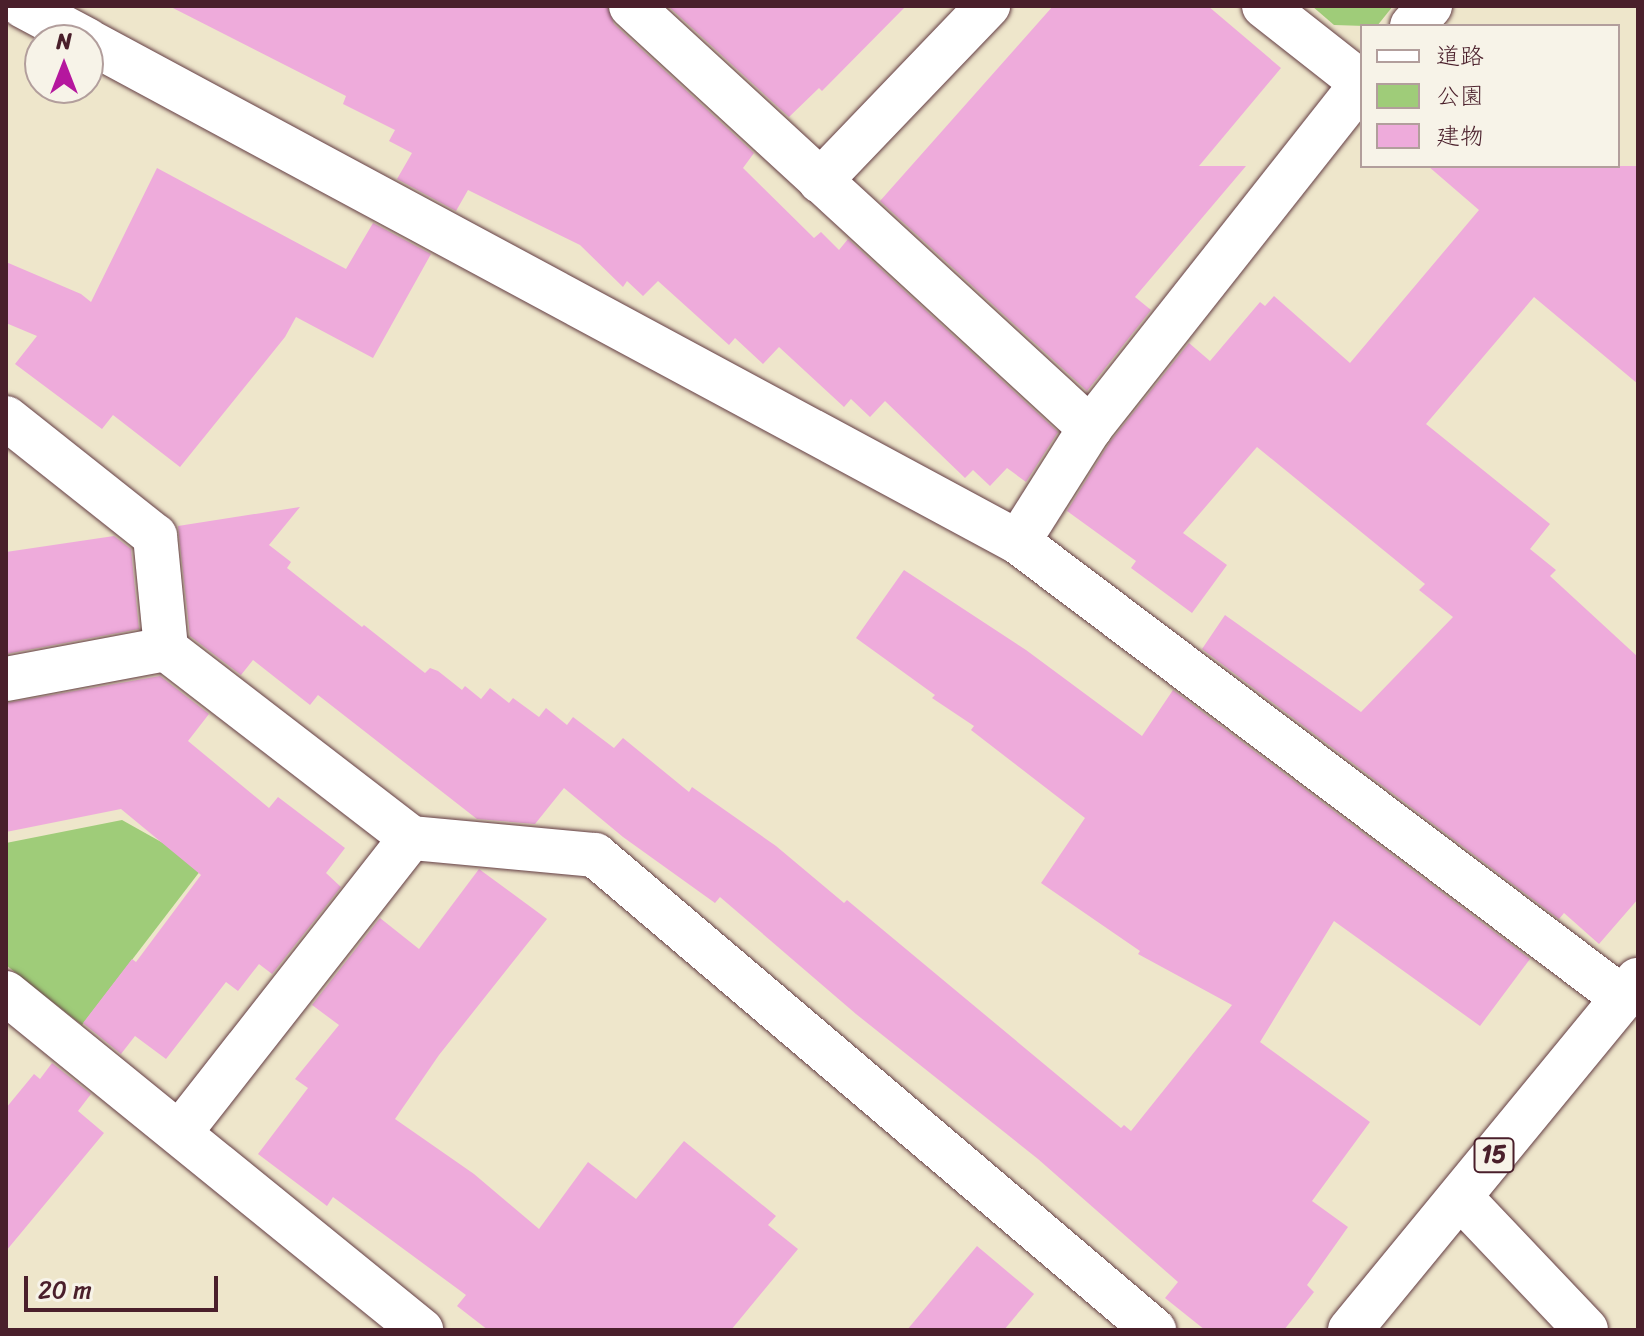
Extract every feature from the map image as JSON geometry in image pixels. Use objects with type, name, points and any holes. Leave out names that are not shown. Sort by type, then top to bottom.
[{"type":"street","points":[[23,6],[57,24]]},
{"type":"street","points":[[631,6],[1090,428]]},
{"type":"street","points":[[820,181],[988,6]]},
{"type":"street","points":[[1264,6],[1360,82]]},
{"type":"street","points":[[1414,24],[1430,6]]},
{"type":"street","points":[[104,49],[1018,542],[1631,989]]},
{"type":"street","points":[[1018,542],[1090,428],[1360,87]]},
{"type":"street","points":[[6,418],[155,536],[166,649],[411,838],[595,855],[1154,1330]]},
{"type":"street","points":[[6,679],[166,649]]},
{"type":"street","points":[[181,1131],[411,838]]},
{"type":"street","name":"15","points":[[1350,1330],[1631,989]]},
{"type":"street","points":[[6,993],[181,1131],[421,1330]]},
{"type":"street","points":[[1460,1197],[1586,1330]]},
{"type":"green space","points":[[1312,6],[1393,6],[1379,24],[1334,25]]},
{"type":"green space","points":[[122,820],[204,866],[82,1025],[6,965],[6,843]]},
{"type":"building","points":[[169,6],[607,6],[614,24],[754,153],[743,168],[814,238],[821,232],[839,250],[848,239],[1058,432],[1026,482],[1007,468],[990,486],[973,470],[965,478],[885,401],[870,417],[851,399],[844,407],[779,347],[763,364],[735,338],[729,345],[658,281],[643,296],[627,281],[623,287],[580,245],[468,190],[456,211],[397,179],[412,153],[389,141],[395,130],[343,104],[346,96]]},
{"type":"building","points":[[668,6],[906,6],[822,91],[819,88],[789,117]]},
{"type":"building","points":[[1053,6],[1208,6],[1281,68],[1199,166],[1246,166],[1135,297],[1151,310],[1087,391],[880,201]]},
{"type":"building","points":[[1638,166],[1638,384],[1534,297],[1426,424],[1550,524],[1530,549],[1556,570],[1550,576],[1638,657],[1638,899],[1599,944],[1564,913],[1559,919],[1202,649],[1225,615],[1361,712],[1453,617],[1419,590],[1425,584],[1257,447],[1183,533],[1227,565],[1192,613],[1131,568],[1136,561],[1067,511],[1110,442],[1189,343],[1210,361],[1260,302],[1265,306],[1274,296],[1350,363],[1479,210],[1430,168]]},
{"type":"building","points":[[157,168],[346,269],[373,223],[431,254],[373,358],[296,317],[285,337],[180,467],[113,415],[102,429],[15,364],[37,336],[6,323],[6,262],[81,294],[91,302]]},
{"type":"building","points":[[300,507],[269,545],[291,562],[287,568],[362,627],[364,625],[425,673],[430,668],[438,671],[462,690],[465,686],[481,699],[490,688],[509,703],[513,698],[539,717],[546,708],[567,725],[573,717],[614,748],[623,738],[689,792],[692,787],[776,846],[844,903],[847,900],[1121,1128],[1124,1125],[1131,1131],[1232,1005],[1138,954],[1140,951],[1041,883],[1085,818],[971,730],[974,726],[932,698],[935,695],[856,638],[904,570],[1026,650],[1142,736],[1173,690],[1530,959],[1480,1026],[1334,921],[1260,1042],[1370,1122],[1312,1201],[1348,1227],[1307,1285],[1314,1292],[1284,1330],[1205,1330],[1165,1298],[1178,1282],[1038,1159],[856,1014],[720,897],[715,903],[623,837],[564,788],[535,824],[477,819],[318,695],[310,705],[253,660],[241,675],[190,636],[178,526]]},
{"type":"building","points":[[114,536],[131,549],[139,629],[6,654],[6,552]]},
{"type":"building","points":[[160,676],[209,714],[188,741],[269,808],[278,797],[345,848],[326,873],[341,887],[272,974],[259,964],[238,991],[226,982],[166,1059],[135,1036],[121,1054],[83,1023],[132,959],[136,962],[201,875],[121,809],[6,832],[6,703]]},
{"type":"building","points":[[479,869],[547,919],[439,1055],[395,1119],[474,1174],[539,1229],[588,1162],[636,1199],[684,1141],[776,1216],[768,1225],[798,1249],[731,1330],[488,1330],[457,1306],[466,1295],[333,1197],[327,1206],[258,1154],[308,1088],[295,1079],[339,1025],[312,1005],[380,918],[419,949]]},
{"type":"building","points":[[52,1063],[91,1094],[78,1111],[104,1133],[6,1251],[6,1108],[34,1074],[40,1079]]},
{"type":"building","points":[[977,1246],[1034,1294],[1004,1330],[907,1330]]}]
